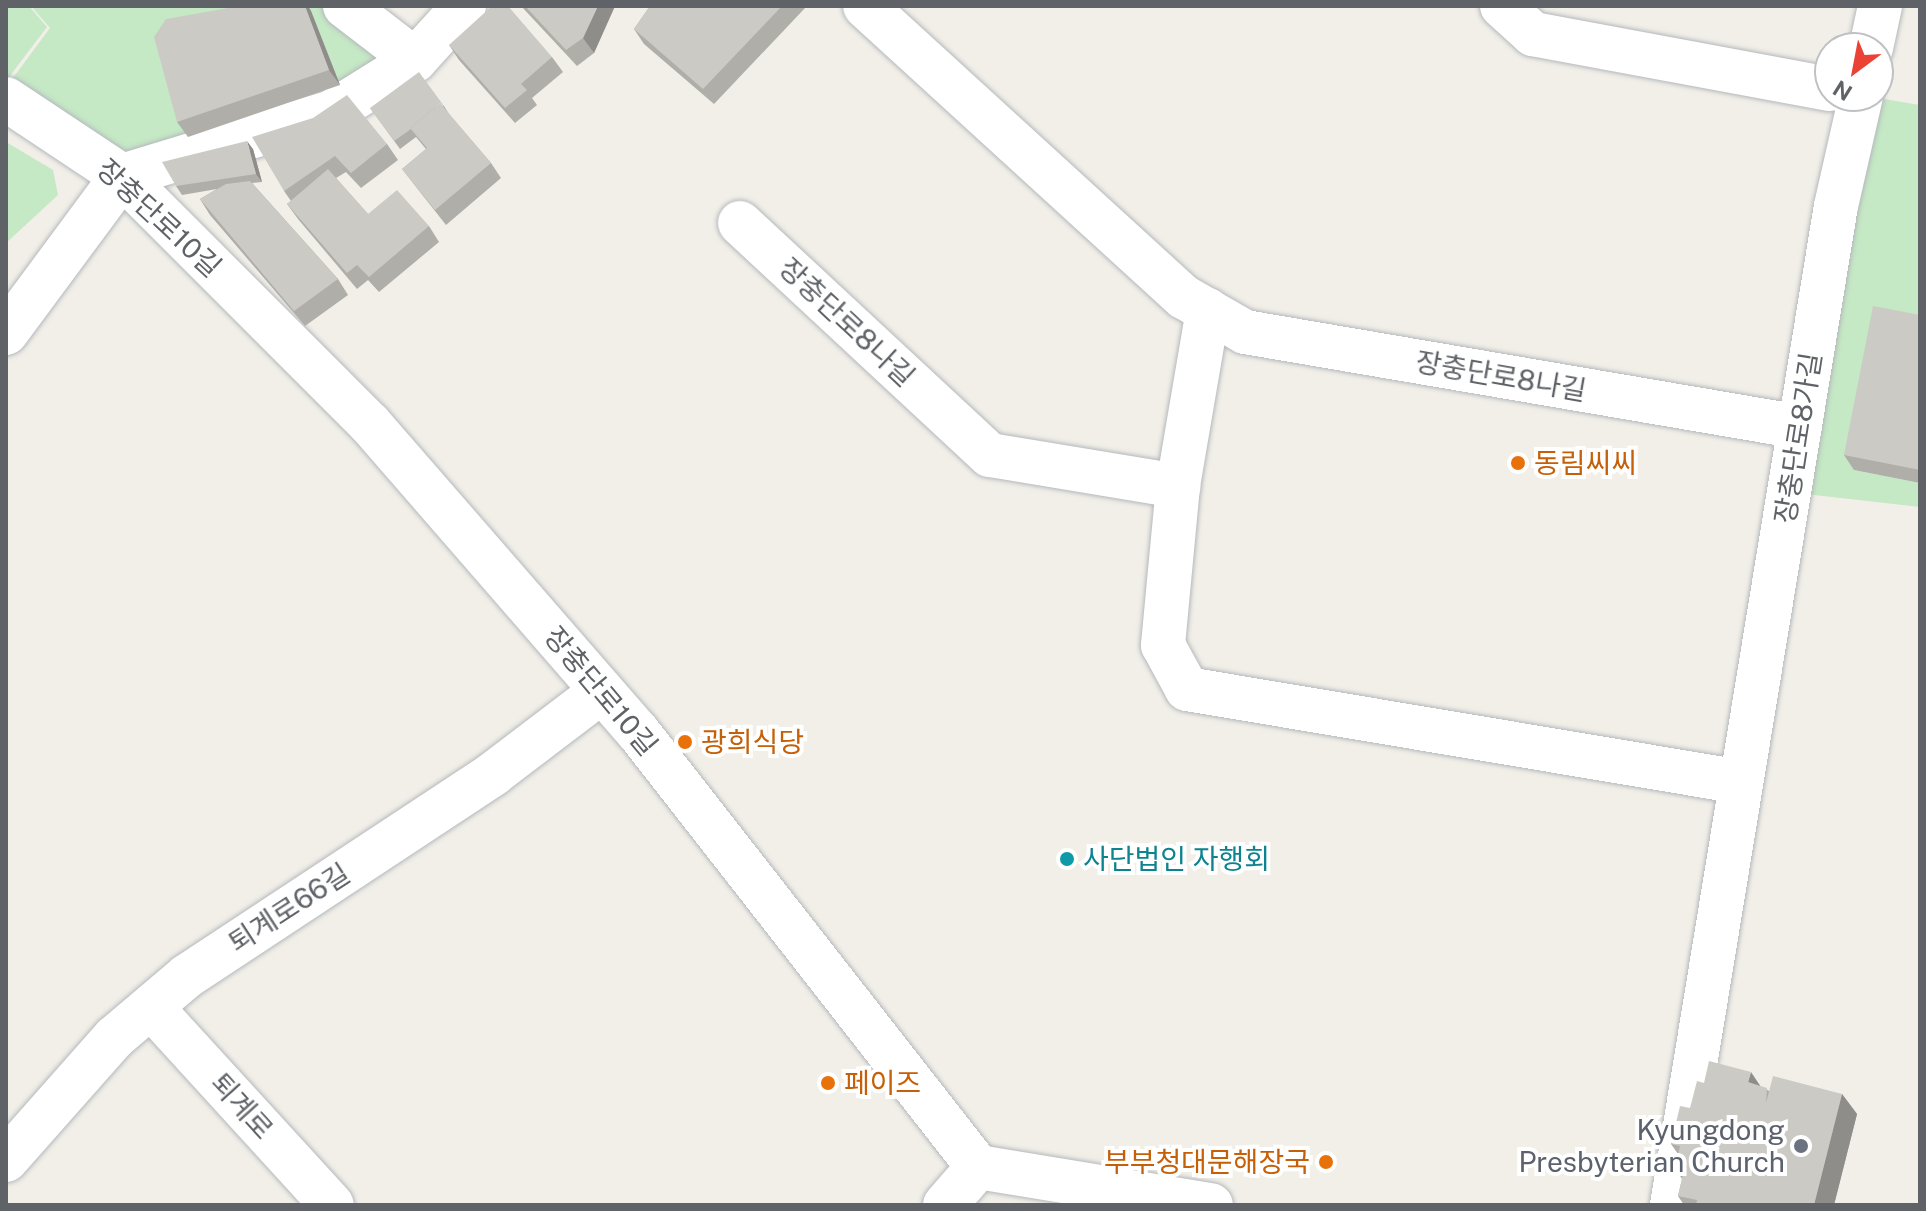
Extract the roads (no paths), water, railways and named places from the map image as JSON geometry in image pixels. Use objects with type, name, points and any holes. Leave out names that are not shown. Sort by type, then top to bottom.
[{"type":"street","points":[[345,6],[415,60]]},
{"type":"street","points":[[6,333],[122,176],[330,113],[415,60],[464,6]]},
{"type":"street","name":"장충단로8나길","points":[[865,6],[1184,297],[1245,332],[1800,427]]},
{"type":"street","points":[[1502,6],[1533,34],[1814,86]]},
{"type":"street","points":[[1874,32],[1880,6]]},
{"type":"street","name":"장충단로10길","points":[[6,99],[122,176],[370,424],[602,691],[978,1167]]},
{"type":"street","name":"장충단로8가길","points":[[1672,1205],[1836,206],[1857,112]]},
{"type":"street","name":"장충단로8나길","points":[[740,223],[990,455],[1178,486]]},
{"type":"street","points":[[1208,310],[1178,486],[1163,645],[1187,689],[1741,782]]},
{"type":"street","name":"퇴계로66길","points":[[6,1160],[115,1037],[187,976],[493,774],[602,691]]},
{"type":"street","name":"퇴계로","points":[[151,1007],[332,1205]]},
{"type":"street","points":[[945,1205],[978,1167],[1211,1205]]},
{"type":"place","name":"동림씨씨","points":[[1518,463]]},
{"type":"place","name":"광희식당","points":[[685,742]]},
{"type":"place","name":"사단법인 자행회","points":[[1067,859]]},
{"type":"place","name":"페이즈","points":[[828,1083]]},
{"type":"place","name":"Kyungdong Presbyterian Church","points":[[1801,1146]]},
{"type":"place","name":"부부청대문해장국","points":[[1326,1162]]}]
